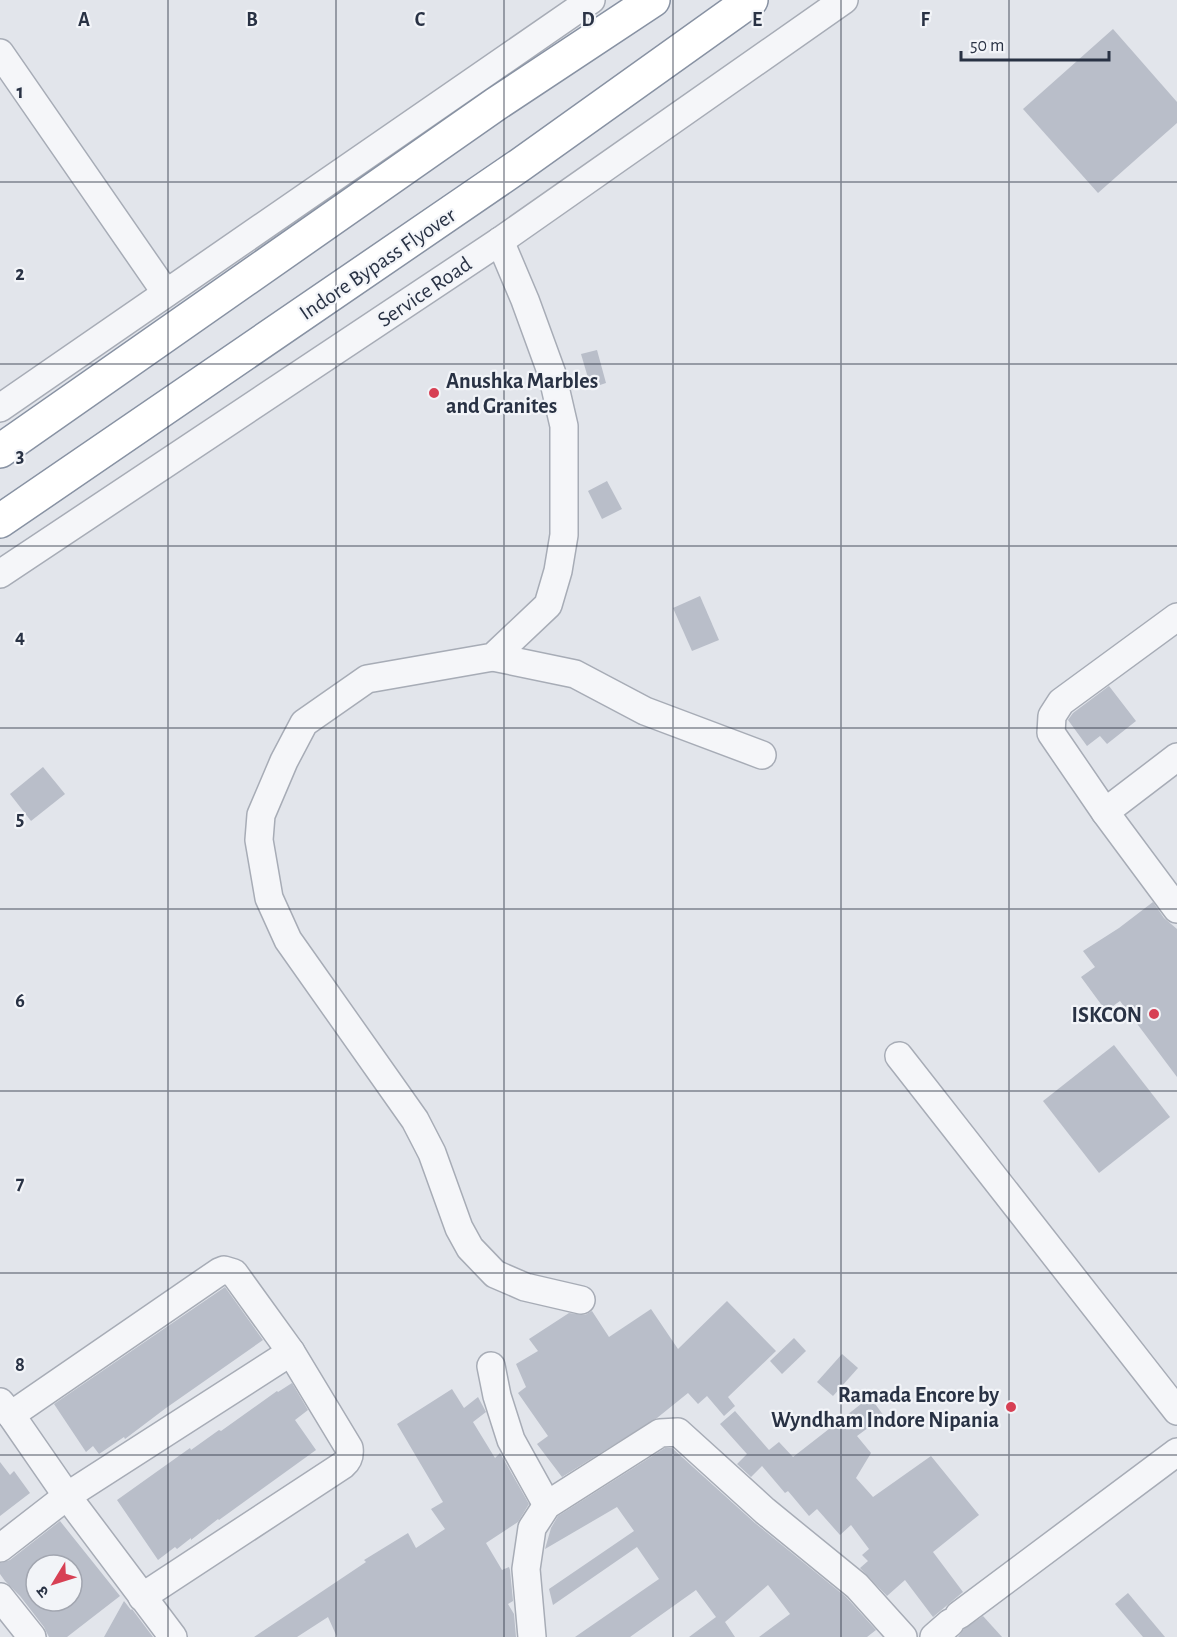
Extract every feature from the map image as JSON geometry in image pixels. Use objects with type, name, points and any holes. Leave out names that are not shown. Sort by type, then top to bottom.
[{"type":"highway","points":[[0,451],[496,104],[653,0]]},
{"type":"highway","name":"Indore Bypass Flyover","points":[[0,521],[520,165],[751,0]]},
{"type":"street","points":[[0,408],[591,0]]},
{"type":"street","name":"Service Road","points":[[0,574],[500,241],[843,0]]},
{"type":"street","points":[[0,53],[166,293]]},
{"type":"street","points":[[492,657],[548,605],[558,571],[564,535],[564,426],[552,374],[500,241]]},
{"type":"street","points":[[1176,906],[1105,812],[1051,733],[1052,716],[1060,702],[1177,617]]},
{"type":"street","points":[[581,1300],[525,1287],[495,1274],[470,1248],[459,1228],[432,1153],[415,1120],[288,940],[269,898],[259,840],[261,815],[284,761],[304,723],[368,679],[492,657],[575,674],[645,711],[762,754]]},
{"type":"street","points":[[1105,812],[1177,757]]},
{"type":"street","points":[[899,1056],[1177,1410]]},
{"type":"street","points":[[142,1597],[347,1461],[349,1448],[291,1352],[234,1272],[224,1270],[6,1408],[67,1496],[142,1597],[173,1637]]},
{"type":"street","points":[[0,1548],[67,1496],[291,1352]]},
{"type":"street","points":[[491,1366],[497,1396],[511,1440],[547,1505]]},
{"type":"street","points":[[532,1637],[526,1569],[532,1528],[547,1505],[660,1433],[678,1432],[765,1510],[857,1586],[899,1636]]},
{"type":"street","points":[[948,1625],[1177,1452]]},
{"type":"street","points":[[0,1597],[32,1637]]},
{"type":"building","points":[[1113,29],[1177,102],[1177,123],[1098,193],[1023,109]]},
{"type":"building","points":[[597,350],[606,383],[591,388],[581,354]]},
{"type":"building","points":[[607,481],[622,509],[602,519],[588,491]]},
{"type":"building","points":[[700,596],[719,640],[692,651],[673,608]]},
{"type":"building","points":[[1109,686],[1136,721],[1107,744],[1100,736],[1087,746],[1068,720],[1073,713]]},
{"type":"building","points":[[43,767],[65,794],[31,821],[10,794]]},
{"type":"building","name":"ISKCON","points":[[1153,902],[1164,918],[1177,929],[1177,1077],[1120,1001],[1106,1011],[1081,977],[1095,967],[1083,951],[1119,928]]},
{"type":"building","points":[[1114,1045],[1170,1117],[1099,1173],[1043,1101]]},
{"type":"building","points":[[225,1287],[263,1340],[125,1439],[124,1437],[99,1454],[93,1446],[86,1452],[54,1404]]},
{"type":"building","points":[[727,1301],[776,1351],[728,1397],[735,1406],[724,1416],[707,1396],[698,1404],[688,1393],[657,1418],[562,1477],[537,1444],[548,1436],[518,1393],[526,1387],[516,1364],[538,1351],[529,1339],[569,1313],[585,1315],[592,1311],[609,1337],[651,1309],[678,1349]]},
{"type":"building","points":[[794,1338],[806,1351],[782,1374],[770,1361]]},
{"type":"building","points":[[842,1354],[858,1368],[833,1396],[817,1382]]},
{"type":"building","points":[[292,1383],[308,1410],[295,1420],[316,1450],[191,1540],[191,1538],[177,1549],[175,1547],[158,1560],[117,1500],[190,1448],[191,1450],[219,1430],[221,1431]]},
{"type":"building","points":[[452,1389],[464,1408],[478,1397],[486,1412],[473,1422],[495,1458],[500,1453],[529,1504],[518,1522],[486,1543],[502,1570],[509,1567],[510,1570],[513,1601],[508,1604],[514,1614],[516,1637],[337,1637],[328,1617],[297,1637],[254,1637],[366,1562],[364,1560],[408,1533],[416,1548],[445,1529],[431,1509],[443,1502],[397,1424]]},
{"type":"building","points":[[870,1397],[884,1416],[857,1436],[871,1453],[856,1478],[873,1497],[931,1456],[979,1515],[933,1552],[963,1592],[933,1617],[905,1580],[887,1596],[860,1568],[868,1561],[862,1555],[869,1549],[851,1525],[840,1535],[817,1509],[809,1516],[788,1491],[785,1493],[762,1466],[751,1477],[737,1464],[747,1454],[720,1424],[735,1411],[769,1450],[779,1442],[793,1457]]},
{"type":"building","points":[[665,1448],[672,1448],[755,1523],[846,1597],[876,1630],[867,1637],[759,1637],[790,1614],[768,1585],[725,1622],[735,1637],[689,1637],[716,1617],[696,1590],[630,1637],[575,1637],[659,1579],[637,1547],[553,1605],[549,1589],[634,1531],[617,1507],[545,1549],[551,1528],[558,1516]]},
{"type":"building","points":[[0,1462],[10,1475],[14,1471],[30,1493],[0,1516]]},
{"type":"building","points":[[60,1521],[120,1596],[67,1637],[49,1637],[33,1613],[84,1613],[84,1553],[24,1553],[24,1601],[0,1574],[0,1563],[10,1560]]},
{"type":"building","points":[[1128,1593],[1165,1637],[1143,1637],[1115,1604]]},
{"type":"building","points":[[124,1601],[132,1609],[153,1637],[104,1637]]},
{"type":"building","points":[[983,1616],[1002,1637],[958,1637],[964,1629]]},
{"type":"place","name":"Anushka Marbles and Granites","points":[[434,393]]},
{"type":"place","name":"ISKCON","points":[[1154,1014]]},
{"type":"place","name":"Ramada Encore by Wyndham Indore Nipania","points":[[1011,1407]]}]
